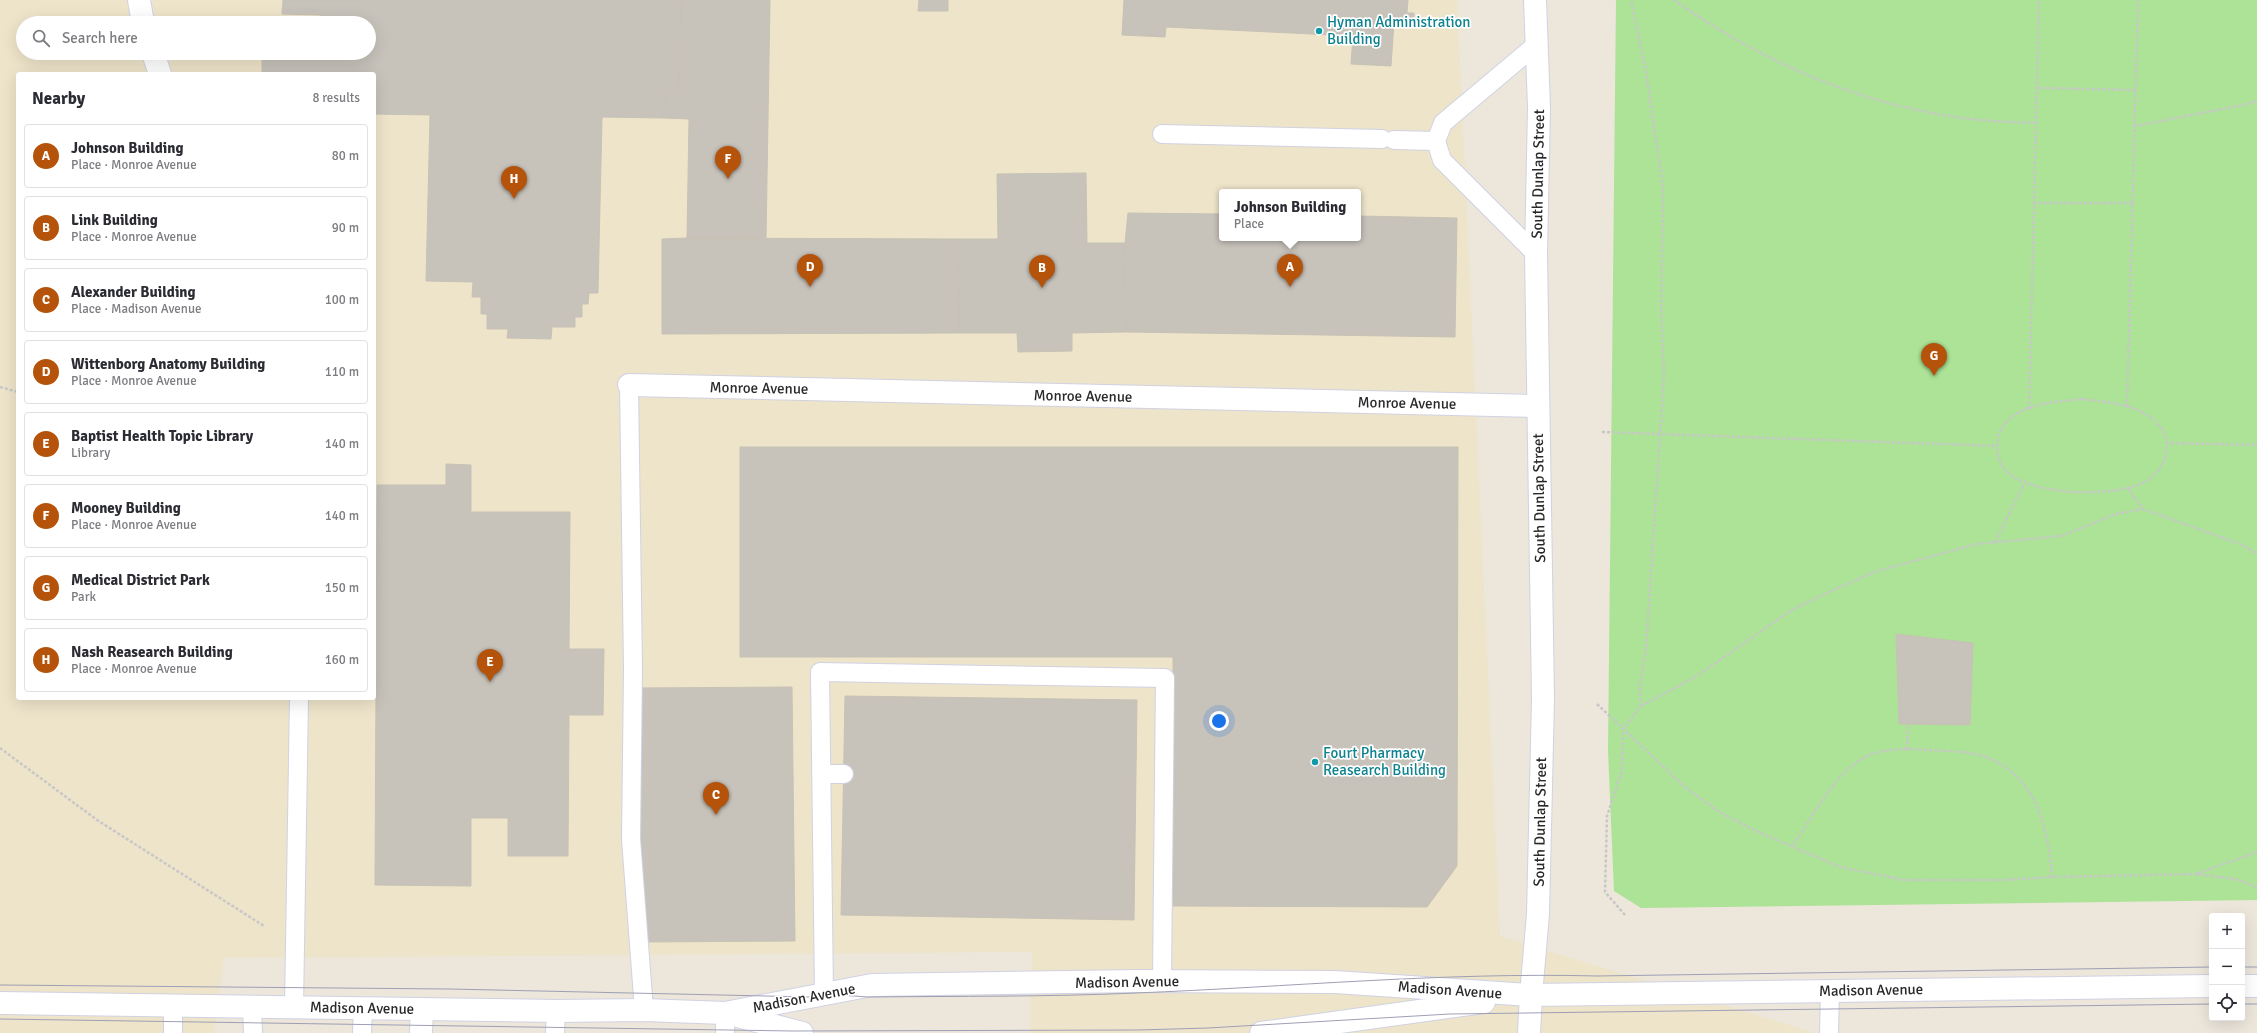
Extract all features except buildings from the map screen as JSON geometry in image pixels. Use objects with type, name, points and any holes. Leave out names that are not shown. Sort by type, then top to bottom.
[{"type":"street","points":[[139,0],[142,16]]},
{"type":"street","name":"South Dunlap Street","points":[[1529,1033],[1538,914],[1543,699],[1536,254],[1539,106],[1535,0]]},
{"type":"street","points":[[155,60],[159,72]]},
{"type":"street","name":"Monroe Avenue","points":[[629,385],[1538,406]]},
{"type":"street","name":"Madison Avenue","points":[[725,1023],[824,994],[872,985],[1162,981],[1335,982],[1531,995],[2209,986]]},
{"type":"street","points":[[2245,986],[2257,986]]},
{"type":"street","name":"Madison Avenue","points":[[1260,1033],[1531,995]]},
{"type":"street","name":"Madison Avenue","points":[[0,1003],[556,1011],[644,1010],[802,1033]]},
{"type":"street","points":[[420,1033],[422,1009]]},
{"type":"lane","points":[[1536,254],[1442,160],[1436,141],[1443,123],[1537,44]]},
{"type":"lane","points":[[1162,134],[1436,141]]},
{"type":"lane","points":[[629,385],[633,669],[631,839],[644,1010]]},
{"type":"lane","points":[[824,994],[820,672],[1164,678],[1162,981]]},
{"type":"lane","points":[[294,1007],[299,700]]},
{"type":"lane","points":[[821,774],[844,774]]},
{"type":"lane","points":[[1829,1033],[1830,991]]},
{"type":"lane","points":[[173,1006],[173,1033]]},
{"type":"lane","points":[[252,1007],[253,1033]]},
{"type":"lane","points":[[362,1033],[363,1008]]},
{"type":"lane","points":[[555,1033],[556,1011]]},
{"type":"path","points":[[1631,0],[1646,72],[1663,188],[1661,309],[1664,374],[1646,649],[1640,684],[1641,706]]},
{"type":"path","points":[[1674,0],[1753,50],[1821,82],[1884,102],[1949,117],[2037,124]]},
{"type":"path","points":[[2029,409],[2039,0]]},
{"type":"path","points":[[2127,407],[2138,0]]},
{"type":"path","points":[[2037,88],[2136,90]]},
{"type":"path","points":[[2135,126],[2257,101]]},
{"type":"path","points":[[2034,202],[2133,204]]},
{"type":"path","points":[[0,387],[16,391]]},
{"type":"path","points":[[2083,399],[2118,403],[2127,407],[2147,414],[2156,422],[2163,432],[2166,444],[2166,457],[2161,469],[2152,478],[2128,488],[2078,492],[2045,488],[2025,482],[2009,474],[2002,465],[1997,446],[2000,429],[2007,420],[2017,412],[2055,402],[2083,399]]},
{"type":"path","points":[[1602,432],[1997,446]]},
{"type":"path","points":[[2166,444],[2257,445]]},
{"type":"path","points":[[1994,543],[2025,482]]},
{"type":"path","points":[[2128,488],[2142,509]]},
{"type":"path","points":[[1625,915],[1605,892],[1607,816],[1622,771],[1623,729],[1641,706],[1697,676],[1790,611],[1877,571],[1977,544],[2061,536],[2116,514],[2142,509],[2240,544],[2257,554]]},
{"type":"path","points":[[1597,704],[1686,788],[1721,813],[1758,832],[1793,845],[1840,867],[1904,880],[2003,880],[2052,877],[2196,874],[2223,877],[2252,885],[2257,888]]},
{"type":"path","points":[[1907,749],[1908,726]]},
{"type":"path","points":[[0,748],[97,820],[264,926]]},
{"type":"path","points":[[1793,845],[1825,796],[1843,773],[1862,759],[1886,750],[1907,749],[1953,751],[1980,756],[2002,766],[2020,781],[2033,795],[2042,816],[2049,840],[2052,877]]},
{"type":"path","points":[[2196,874],[2257,852]]},
{"type":"shaded area","points":[[0,0],[1457,0],[1500,936],[1815,1033],[1030,1033],[1032,952],[224,958],[214,1033],[0,1033]]},
{"type":"green space","points":[[1616,0],[2257,0],[2257,900],[1641,908],[1614,891],[1608,751]]},
{"type":"tram line","points":[[0,985],[449,989],[811,997],[824,994],[868,997],[1002,996],[1136,993],[1482,976],[1597,976],[2209,967]]},
{"type":"tram line","points":[[2245,967],[2257,967]]},
{"type":"tram line","points":[[0,1019],[793,1031],[1138,1030],[1208,1028],[1450,1014],[2209,1004]]},
{"type":"tram line","points":[[2245,1004],[2257,1004]]},
{"type":"place","name":"Hyman Administration Building","points":[[1319,31]]},
{"type":"place","name":"Mooney Building","points":[[728,179]]},
{"type":"place","name":"Nash Reasearch Building","points":[[514,199]]},
{"type":"place","name":"Wittenborg Anatomy Building","points":[[810,287]]},
{"type":"place","name":"Johnson Building","points":[[1290,287]]},
{"type":"place","name":"Link Building","points":[[1042,288]]},
{"type":"place","name":"Medical District Park","points":[[1934,376]]},
{"type":"place","name":"Baptist Health Topic Library","points":[[490,682]]},
{"type":"place","name":"Fourt Pharmacy Reasearch Building","points":[[1315,762]]},
{"type":"place","name":"Alexander Building","points":[[716,815]]}]
